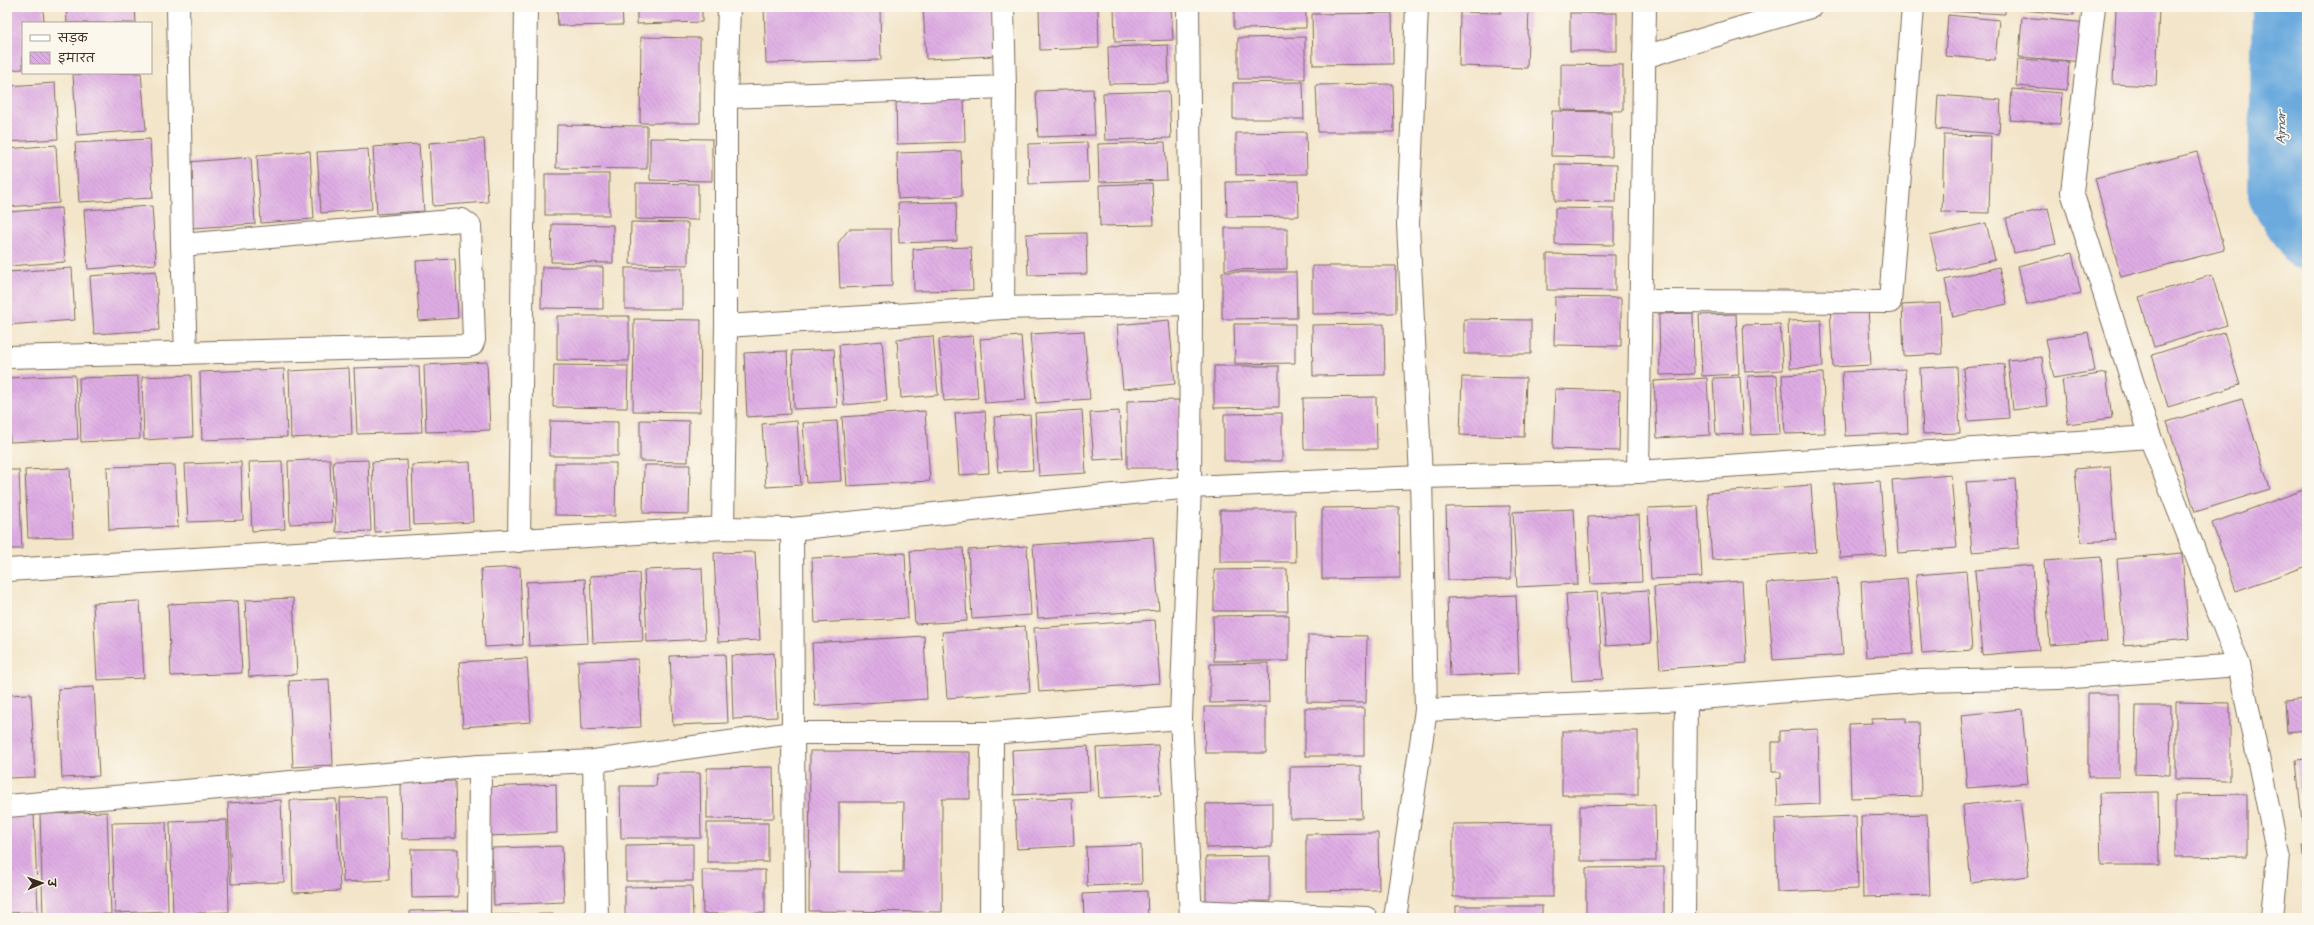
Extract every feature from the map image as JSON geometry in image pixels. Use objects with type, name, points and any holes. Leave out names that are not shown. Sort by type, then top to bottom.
[{"type":"street","points":[[178,7],[182,245],[186,353]]},
{"type":"street","points":[[519,541],[526,7]]},
{"type":"street","points":[[723,528],[726,326],[726,97],[729,7]]},
{"type":"street","points":[[1002,308],[1005,87],[1003,7]]},
{"type":"street","points":[[1188,7],[1191,304],[1190,487],[1181,718],[1191,914],[1366,918]]},
{"type":"street","points":[[1395,918],[1426,710],[1421,477],[1408,224],[1417,7]]},
{"type":"street","points":[[1638,472],[1645,7]]},
{"type":"street","points":[[1644,57],[1810,7]]},
{"type":"street","points":[[1641,301],[1890,302],[1913,7]]},
{"type":"street","points":[[2094,7],[2072,192],[2150,437],[2239,665],[2278,855],[2272,918]]},
{"type":"street","points":[[726,97],[1005,87]]},
{"type":"street","points":[[7,357],[84,353],[186,353],[472,344],[474,340],[470,226],[462,220],[182,245]]},
{"type":"street","points":[[726,326],[1002,308],[1191,304]]},
{"type":"street","points":[[7,570],[723,528],[792,529],[1190,487],[1421,477],[1638,472],[2150,437]]},
{"type":"street","points":[[792,529],[794,918]]},
{"type":"street","points":[[1426,710],[1686,699],[1920,681],[2059,678],[2239,665]]},
{"type":"street","points":[[1684,918],[1686,699]]},
{"type":"street","points":[[7,806],[480,766],[594,761],[792,733],[992,733],[1181,718]]},
{"type":"street","points":[[991,918],[992,733]]},
{"type":"street","points":[[594,761],[596,918]]},
{"type":"street","points":[[479,918],[480,766]]},
{"type":"building","points":[[7,7],[43,7],[44,22],[22,22],[22,69],[7,70]]},
{"type":"building","points":[[66,7],[135,7],[136,22],[67,22]]},
{"type":"building","points":[[557,7],[622,7],[623,25],[558,26]]},
{"type":"building","points":[[637,7],[702,7],[702,22],[637,24]]},
{"type":"building","points":[[764,7],[880,7],[881,60],[766,63]]},
{"type":"building","points":[[923,7],[993,7],[995,56],[926,59]]},
{"type":"building","points":[[1039,7],[1098,7],[1099,48],[1040,50]]},
{"type":"building","points":[[1114,7],[1171,7],[1173,40],[1115,42]]},
{"type":"building","points":[[1234,7],[1306,7],[1306,28],[1234,29]]},
{"type":"building","points":[[1501,7],[1529,7],[1527,68],[1459,66],[1460,12],[1501,13]]},
{"type":"building","points":[[1619,7],[1619,9],[1579,8]]},
{"type":"building","points":[[1950,7],[2005,7],[2005,14],[1949,11]]},
{"type":"building","points":[[2023,7],[2074,7],[2074,15],[2023,10]]},
{"type":"building","points":[[2116,7],[2159,7],[2156,86],[2113,84]]},
{"type":"building","points":[[1392,13],[1393,64],[1313,65],[1312,14]]},
{"type":"building","points":[[1570,13],[1617,13],[1617,51],[1570,51]]},
{"type":"building","points":[[1948,15],[1999,20],[1995,60],[1945,56]]},
{"type":"building","points":[[2022,17],[2088,23],[2085,62],[2019,57]]},
{"type":"building","points":[[641,37],[700,38],[700,123],[640,123]]},
{"type":"building","points":[[1305,37],[1305,79],[1238,79],[1238,38]]},
{"type":"building","points":[[1168,45],[1169,83],[1109,84],[1108,47]]},
{"type":"building","points":[[2018,59],[2069,62],[2067,90],[2016,86]]},
{"type":"building","points":[[1561,64],[1623,65],[1623,111],[1561,110]]},
{"type":"building","points":[[141,74],[146,130],[77,135],[73,75]]},
{"type":"building","points":[[1303,82],[1304,119],[1233,119],[1233,83]]},
{"type":"building","points":[[55,83],[58,139],[7,142],[7,86]]},
{"type":"building","points":[[1393,84],[1394,132],[1318,132],[1316,85]]},
{"type":"building","points":[[1093,89],[1095,135],[1038,137],[1036,91]]},
{"type":"building","points":[[2012,89],[2062,93],[2060,124],[2010,120]]},
{"type":"building","points":[[1169,91],[1171,138],[1105,140],[1103,93]]},
{"type":"building","points":[[1938,95],[2001,100],[1999,134],[1936,129]]},
{"type":"building","points":[[964,98],[965,142],[897,144],[896,100]]},
{"type":"building","points":[[1552,111],[1612,112],[1612,157],[1551,156]]},
{"type":"building","points":[[557,125],[647,126],[647,169],[556,168]]},
{"type":"building","points":[[1306,132],[1307,174],[1236,175],[1236,133]]},
{"type":"building","points":[[1944,135],[1991,136],[1989,213],[1942,212]]},
{"type":"building","points":[[650,138],[712,139],[712,181],[650,180]]},
{"type":"building","points":[[150,139],[153,198],[79,202],[75,143]]},
{"type":"building","points":[[484,139],[488,202],[433,206],[429,143]]},
{"type":"building","points":[[1087,142],[1089,182],[1029,184],[1028,144]]},
{"type":"building","points":[[1165,142],[1167,180],[1099,182],[1098,144]]},
{"type":"building","points":[[419,144],[424,211],[377,214],[373,147]]},
{"type":"building","points":[[56,145],[59,203],[7,207],[7,149]]},
{"type":"building","points":[[368,149],[372,209],[321,213],[317,152]]},
{"type":"building","points":[[310,151],[314,219],[261,223],[257,155]]},
{"type":"building","points":[[961,151],[962,196],[898,199],[897,153]]},
{"type":"building","points":[[2197,152],[2224,250],[2121,277],[2095,178]]},
{"type":"building","points":[[251,157],[255,224],[192,228],[188,162]]},
{"type":"building","points":[[1555,164],[1617,165],[1616,202],[1555,201]]},
{"type":"building","points":[[545,174],[609,174],[609,215],[545,215]]},
{"type":"building","points":[[1298,181],[1299,216],[1227,217],[1226,182]]},
{"type":"building","points":[[636,183],[698,184],[698,220],[636,219]]},
{"type":"building","points":[[1152,183],[1154,225],[1100,226],[1099,185]]},
{"type":"building","points":[[956,202],[957,241],[899,243],[898,203]]},
{"type":"building","points":[[152,206],[156,264],[88,269],[84,210]]},
{"type":"building","points":[[61,208],[65,262],[7,266],[7,212]]},
{"type":"building","points":[[1555,208],[1614,209],[1614,245],[1555,244]]},
{"type":"building","points":[[2048,208],[2056,244],[2014,253],[2006,218]]},
{"type":"building","points":[[631,222],[688,223],[688,265],[630,264]]},
{"type":"building","points":[[1986,223],[1995,260],[1939,272],[1930,236]]},
{"type":"building","points":[[552,224],[613,225],[613,263],[551,262]]},
{"type":"building","points":[[1225,228],[1287,228],[1287,269],[1225,270]]},
{"type":"building","points":[[849,229],[891,229],[892,286],[840,288],[838,243]]},
{"type":"building","points":[[1086,233],[1087,274],[1028,275],[1026,234]]},
{"type":"building","points":[[971,247],[973,290],[914,291],[913,249]]},
{"type":"building","points":[[2072,253],[2081,293],[2027,305],[2018,266]]},
{"type":"building","points":[[1547,254],[1615,255],[1615,291],[1547,290]]},
{"type":"building","points":[[455,259],[458,318],[419,321],[416,261]]},
{"type":"building","points":[[1312,266],[1396,266],[1396,313],[1312,314]]},
{"type":"building","points":[[542,267],[603,267],[603,309],[541,308]]},
{"type":"building","points":[[1999,267],[2007,304],[1953,317],[1945,280]]},
{"type":"building","points":[[72,268],[75,320],[7,325],[7,272]]},
{"type":"building","points":[[625,268],[682,268],[682,309],[625,309]]},
{"type":"building","points":[[156,271],[159,330],[94,334],[90,276]]},
{"type":"building","points":[[1222,272],[1296,272],[1297,318],[1222,319]]},
{"type":"building","points":[[2212,275],[2227,325],[2154,347],[2139,297]]},
{"type":"building","points":[[1555,297],[1621,298],[1621,346],[1554,345]]},
{"type":"building","points":[[1940,303],[1942,354],[1904,356],[1902,305]]},
{"type":"building","points":[[1868,306],[1871,365],[1833,367],[1830,308]]},
{"type":"building","points":[[1693,313],[1694,374],[1660,375],[1659,314]]},
{"type":"building","points":[[1736,314],[1739,374],[1702,376],[1699,315]]},
{"type":"building","points":[[557,316],[629,316],[629,361],[557,360]]},
{"type":"building","points":[[634,319],[701,320],[700,412],[633,411]]},
{"type":"building","points":[[1464,319],[1531,320],[1531,354],[1464,354]]},
{"type":"building","points":[[1169,320],[1175,384],[1123,389],[1117,325]]},
{"type":"building","points":[[1821,320],[1823,367],[1790,368],[1788,321]]},
{"type":"building","points":[[1234,324],[1295,324],[1295,363],[1235,364]]},
{"type":"building","points":[[1384,324],[1385,375],[1313,376],[1312,325]]},
{"type":"building","points":[[1780,324],[1783,370],[1745,372],[1743,325]]},
{"type":"building","points":[[1084,331],[1090,399],[1036,403],[1030,334]]},
{"type":"building","points":[[2088,332],[2095,371],[2054,378],[2046,339]]},
{"type":"building","points":[[2224,332],[2240,385],[2168,407],[2152,355]]},
{"type":"building","points":[[933,336],[938,395],[901,398],[897,339]]},
{"type":"building","points":[[973,336],[978,398],[944,401],[939,339]]},
{"type":"building","points":[[1021,336],[1026,400],[985,403],[980,339]]},
{"type":"building","points":[[882,341],[887,401],[844,405],[839,345]]},
{"type":"building","points":[[834,349],[837,407],[794,409],[792,351]]},
{"type":"building","points":[[787,351],[790,414],[747,417],[744,353]]},
{"type":"building","points":[[2042,357],[2047,406],[2013,410],[2008,360]]},
{"type":"building","points":[[487,362],[490,430],[426,432],[424,365]]},
{"type":"building","points":[[2004,364],[2009,418],[1968,421],[1963,368]]},
{"type":"building","points":[[554,365],[628,366],[627,408],[553,407]]},
{"type":"building","points":[[419,366],[422,432],[357,434],[354,368]]},
{"type":"building","points":[[1214,366],[1279,366],[1279,407],[1214,408]]},
{"type":"building","points":[[1957,366],[1960,433],[1923,434],[1920,368]]},
{"type":"building","points":[[349,368],[352,435],[291,438],[289,371]]},
{"type":"building","points":[[284,369],[287,437],[202,440],[200,372]]},
{"type":"building","points":[[1905,369],[1908,433],[1845,436],[1842,372]]},
{"type":"building","points":[[1823,373],[1825,433],[1785,434],[1782,375]]},
{"type":"building","points":[[2106,373],[2112,418],[2068,424],[2062,380]]},
{"type":"building","points":[[75,375],[78,439],[10,442],[7,378]]},
{"type":"building","points":[[191,375],[193,437],[144,440],[142,377]]},
{"type":"building","points":[[1777,375],[1780,434],[1751,435],[1748,376]]},
{"type":"building","points":[[138,376],[140,439],[81,442],[79,378]]},
{"type":"building","points":[[1462,377],[1526,378],[1524,437],[1460,435]]},
{"type":"building","points":[[1740,377],[1743,434],[1716,435],[1713,378]]},
{"type":"building","points":[[1707,378],[1710,435],[1657,438],[1654,381]]},
{"type":"building","points":[[1555,389],[1620,391],[1619,451],[1553,449]]},
{"type":"building","points":[[1376,397],[1377,449],[1304,449],[1303,398]]},
{"type":"building","points":[[2242,399],[2270,489],[2195,512],[2167,422]]},
{"type":"building","points":[[1179,400],[1180,468],[1127,468],[1127,401]]},
{"type":"building","points":[[1082,410],[1086,473],[1039,476],[1035,413]]},
{"type":"building","points":[[925,411],[930,481],[847,486],[842,417]]},
{"type":"building","points":[[985,411],[989,473],[959,475],[955,413]]},
{"type":"building","points":[[1119,411],[1123,458],[1094,460],[1090,413]]},
{"type":"building","points":[[1282,413],[1282,461],[1224,461],[1224,414]]},
{"type":"building","points":[[1030,415],[1033,470],[998,472],[994,417]]},
{"type":"building","points":[[640,420],[689,421],[688,462],[640,461]]},
{"type":"building","points":[[550,421],[618,422],[618,456],[549,456]]},
{"type":"building","points":[[797,421],[801,485],[766,487],[762,424]]},
{"type":"building","points":[[837,421],[841,481],[807,483],[803,423]]},
{"type":"building","points":[[330,459],[332,522],[290,524],[288,461]]},
{"type":"building","points":[[368,460],[371,531],[336,532],[333,461]]},
{"type":"building","points":[[407,460],[410,530],[375,532],[372,462]]},
{"type":"building","points":[[282,461],[285,529],[252,531],[249,462]]},
{"type":"building","points":[[241,462],[243,520],[188,522],[185,464]]},
{"type":"building","points":[[470,462],[473,522],[414,525],[412,465]]},
{"type":"building","points":[[555,463],[616,463],[615,516],[555,515]]},
{"type":"building","points":[[175,465],[178,527],[109,530],[107,467]]},
{"type":"building","points":[[644,465],[690,465],[689,514],[643,513]]},
{"type":"building","points":[[2110,466],[2115,540],[2081,542],[2075,469]]},
{"type":"building","points":[[70,468],[73,537],[28,538],[25,470]]},
{"type":"building","points":[[7,470],[19,470],[22,549],[7,549]]},
{"type":"building","points":[[1951,475],[1957,548],[1898,553],[1892,480]]},
{"type":"building","points":[[2015,479],[2019,548],[1972,552],[1966,482]]},
{"type":"building","points":[[1880,481],[1886,555],[1840,558],[1834,484]]},
{"type":"building","points":[[1811,485],[1816,552],[1712,560],[1707,493]]},
{"type":"building","points":[[2306,489],[2307,566],[2236,591],[2212,523]]},
{"type":"building","points":[[1510,506],[1511,579],[1448,580],[1446,507]]},
{"type":"building","points":[[1698,506],[1702,577],[1651,579],[1648,508]]},
{"type":"building","points":[[1399,507],[1400,578],[1322,579],[1322,508]]},
{"type":"building","points":[[1574,509],[1578,584],[1517,587],[1513,512]]},
{"type":"building","points":[[1220,510],[1295,510],[1296,562],[1220,562]]},
{"type":"building","points":[[1639,515],[1642,582],[1591,584],[1588,517]]},
{"type":"building","points":[[1153,537],[1159,610],[1038,618],[1033,545]]},
{"type":"building","points":[[1027,546],[1031,615],[972,619],[968,550]]},
{"type":"building","points":[[963,548],[967,621],[915,624],[910,551]]},
{"type":"building","points":[[755,552],[760,640],[718,642],[714,553]]},
{"type":"building","points":[[905,553],[908,618],[815,623],[812,558]]},
{"type":"building","points":[[2182,553],[2189,639],[2124,645],[2117,559]]},
{"type":"building","points":[[2101,557],[2107,641],[2050,645],[2044,561]]},
{"type":"building","points":[[2033,565],[2039,650],[1982,655],[1975,570]]},
{"type":"building","points":[[520,567],[523,645],[485,647],[481,569]]},
{"type":"building","points":[[702,568],[705,639],[647,642],[644,570]]},
{"type":"building","points":[[1287,569],[1288,611],[1214,611],[1214,570]]},
{"type":"building","points":[[1966,571],[1972,650],[1922,654],[1916,575]]},
{"type":"building","points":[[639,573],[643,641],[593,643],[590,576]]},
{"type":"building","points":[[1837,578],[1843,655],[1773,660],[1767,583]]},
{"type":"building","points":[[1907,578],[1913,654],[1866,657],[1861,582]]},
{"type":"building","points":[[585,579],[588,643],[529,646],[526,582]]},
{"type":"building","points":[[1742,581],[1747,663],[1660,669],[1654,587]]},
{"type":"building","points":[[1648,590],[1651,643],[1606,646],[1602,593]]},
{"type":"building","points":[[1597,592],[1603,679],[1572,681],[1566,594]]},
{"type":"building","points":[[1516,595],[1519,673],[1450,676],[1447,598]]},
{"type":"building","points":[[293,598],[297,674],[249,677],[245,600]]},
{"type":"building","points":[[140,601],[144,678],[97,680],[93,603]]},
{"type":"building","points":[[238,601],[242,673],[171,676],[168,604]]},
{"type":"building","points":[[1289,615],[1289,661],[1214,661],[1213,616]]},
{"type":"building","points":[[1155,620],[1160,683],[1039,692],[1034,628]]},
{"type":"building","points":[[1025,626],[1030,692],[947,698],[942,632]]},
{"type":"building","points":[[1308,635],[1367,636],[1366,703],[1307,702]]},
{"type":"building","points":[[924,636],[927,699],[815,706],[812,643]]},
{"type":"building","points":[[774,653],[777,717],[733,719],[731,656]]},
{"type":"building","points":[[725,654],[728,723],[673,725],[670,656]]},
{"type":"building","points":[[527,658],[531,722],[463,727],[459,662]]},
{"type":"building","points":[[638,659],[641,727],[581,730],[578,661]]},
{"type":"building","points":[[1268,663],[1269,702],[1210,703],[1210,664]]},
{"type":"building","points":[[329,679],[333,765],[293,767],[289,681]]},
{"type":"building","points":[[94,687],[99,776],[62,778],[58,689]]},
{"type":"building","points":[[31,694],[35,777],[7,778],[7,695]]},
{"type":"building","points":[[2088,694],[2119,694],[2119,777],[2088,777]]},
{"type":"building","points":[[2307,698],[2307,730],[2287,732],[2285,700]]},
{"type":"building","points":[[2176,702],[2230,703],[2230,780],[2176,779]]},
{"type":"building","points":[[2136,706],[2171,706],[2170,775],[2135,774]]},
{"type":"building","points":[[1204,707],[1266,707],[1266,753],[1205,753]]},
{"type":"building","points":[[1305,708],[1364,708],[1364,756],[1305,756]]},
{"type":"building","points":[[2022,709],[2028,783],[1967,788],[1961,715]]},
{"type":"building","points":[[1906,718],[1906,722],[1919,722],[1921,796],[1851,798],[1849,724],[1872,723],[1872,719]]},
{"type":"building","points":[[1818,729],[1820,804],[1777,806],[1776,779],[1781,778],[1781,772],[1772,772],[1772,742],[1780,742],[1780,731]]},
{"type":"building","points":[[1562,731],[1638,731],[1638,795],[1562,795]]},
{"type":"building","points":[[1158,745],[1161,795],[1099,798],[1096,748]]},
{"type":"building","points":[[1088,746],[1090,791],[1014,795],[1012,750]]},
{"type":"building","points":[[810,751],[970,752],[970,799],[942,799],[942,912],[809,911]],"holes":[[[839,802],[904,802],[903,872],[839,872]]]},
{"type":"building","points":[[2307,759],[2307,823],[2302,823],[2296,760]]},
{"type":"building","points":[[1361,766],[1362,818],[1290,819],[1290,767]]},
{"type":"building","points":[[773,767],[774,818],[707,819],[707,768]]},
{"type":"building","points":[[657,773],[700,773],[701,838],[621,838],[620,786],[656,786]]},
{"type":"building","points":[[455,781],[456,838],[402,839],[401,782]]},
{"type":"building","points":[[556,784],[557,833],[489,836],[487,787]]},
{"type":"building","points":[[2158,792],[2159,865],[2101,865],[2099,793]]},
{"type":"building","points":[[2247,794],[2247,856],[2175,857],[2175,795]]},
{"type":"building","points":[[386,797],[389,880],[343,882],[340,798]]},
{"type":"building","points":[[1072,798],[1074,846],[1017,849],[1015,800]]},
{"type":"building","points":[[336,799],[340,891],[293,893],[290,800]]},
{"type":"building","points":[[2020,799],[2029,876],[1971,883],[1963,805]]},
{"type":"building","points":[[281,800],[284,882],[231,884],[228,803]]},
{"type":"building","points":[[1272,803],[1272,847],[1206,848],[1206,804]]},
{"type":"building","points":[[1655,805],[1656,861],[1580,861],[1580,806]]},
{"type":"building","points":[[107,812],[111,914],[43,916],[40,814]]},
{"type":"building","points":[[1927,814],[1930,895],[1863,897],[1861,816]]},
{"type":"building","points":[[34,815],[38,912],[7,913],[7,816]]},
{"type":"building","points":[[1856,816],[1858,889],[1777,892],[1775,819]]},
{"type":"building","points":[[227,820],[229,912],[173,914],[170,822]]},
{"type":"building","points":[[166,822],[168,911],[115,913],[112,823]]},
{"type":"building","points":[[707,823],[768,823],[768,862],[707,862]]},
{"type":"building","points":[[1553,823],[1553,897],[1453,897],[1453,824]]},
{"type":"building","points":[[1378,833],[1379,890],[1306,891],[1306,834]]},
{"type":"building","points":[[693,844],[693,881],[626,881],[626,845]]},
{"type":"building","points":[[1141,845],[1142,884],[1087,886],[1086,847]]},
{"type":"building","points":[[2303,845],[2307,845],[2307,876],[2306,876]]},
{"type":"building","points":[[562,846],[564,902],[494,905],[492,848]]},
{"type":"building","points":[[411,849],[458,849],[458,897],[412,898]]},
{"type":"building","points":[[1270,856],[1270,901],[1206,902],[1206,857]]},
{"type":"building","points":[[1664,867],[1664,918],[1586,918],[1586,868]]},
{"type":"building","points":[[702,870],[765,870],[765,913],[703,914]]},
{"type":"building","points":[[692,886],[693,918],[625,918],[625,887]]},
{"type":"building","points":[[1147,891],[1148,918],[1084,918],[1083,894]]},
{"type":"building","points":[[1456,906],[1542,906],[1542,918],[1456,918]]},
{"type":"building","points":[[469,910],[469,918],[410,918],[410,911]]},
{"type":"building","points":[[553,914],[553,918],[490,918],[490,915]]},
{"type":"waterway","name":"Ajmar","points":[[2283,7],[2279,194],[2307,238]]}]
